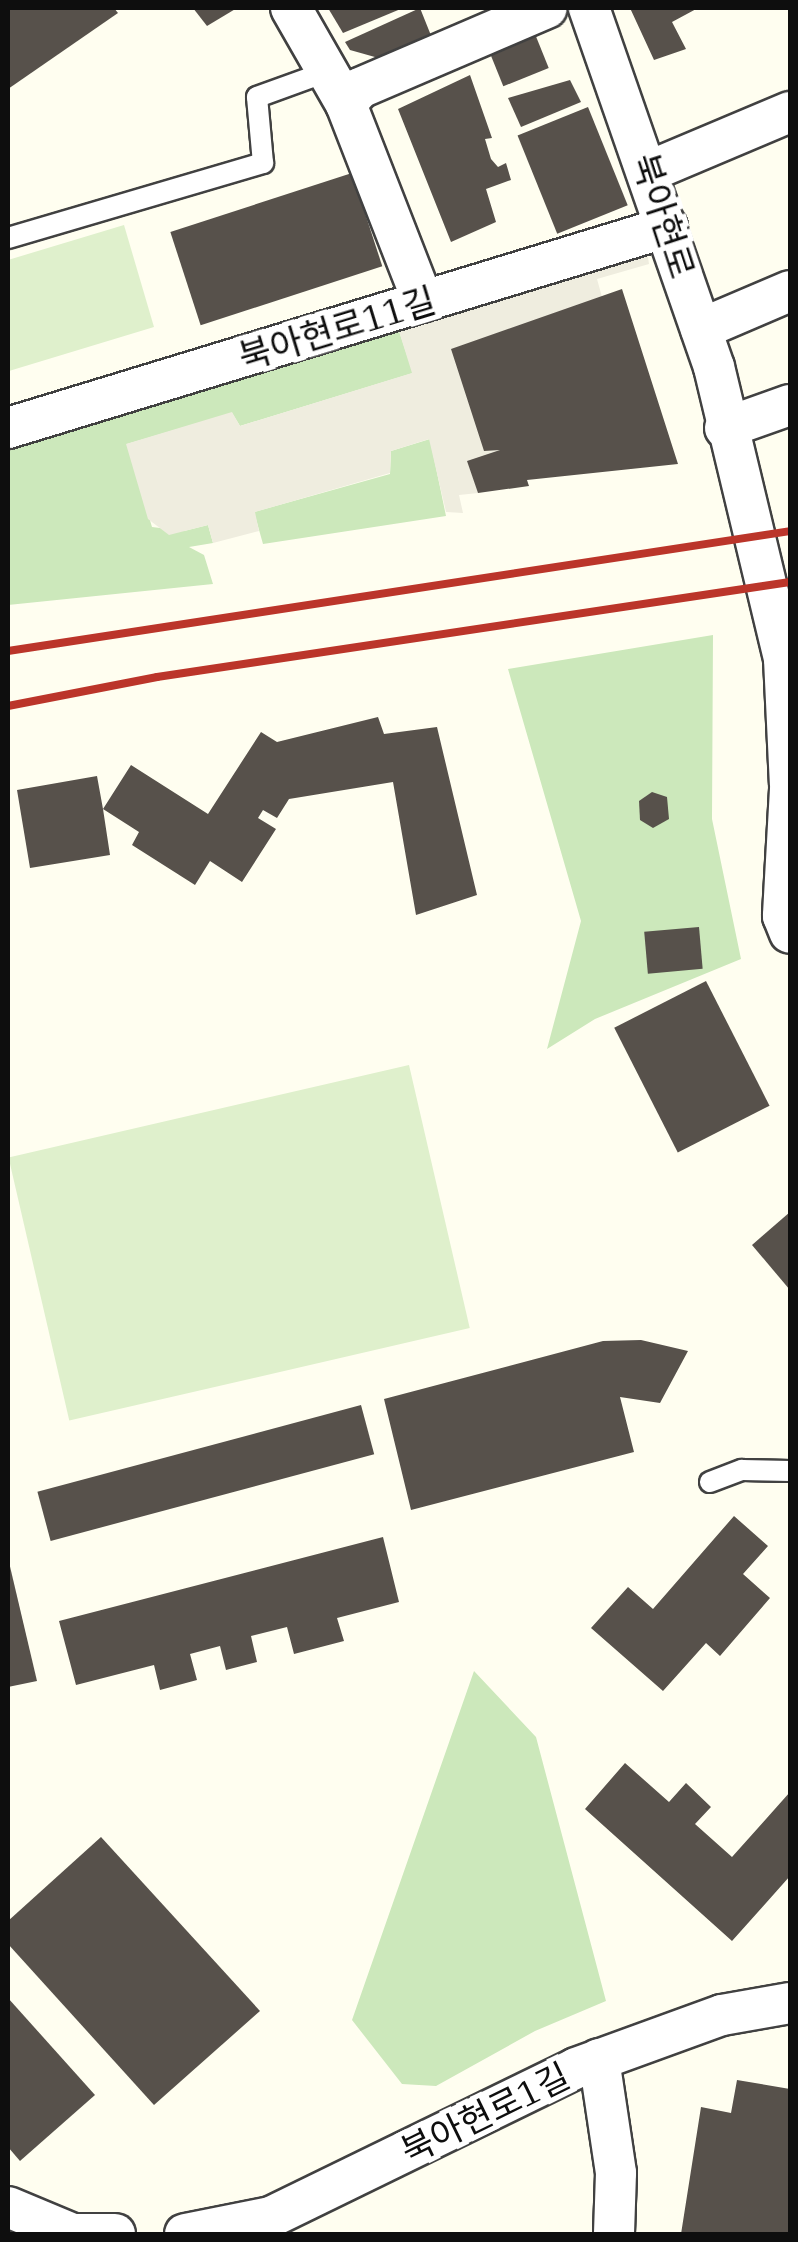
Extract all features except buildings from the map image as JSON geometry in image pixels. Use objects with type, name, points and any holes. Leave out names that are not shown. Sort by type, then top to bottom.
[{"type":"street","points":[[291,8],[336,88],[423,302]]},
{"type":"street","points":[[336,88],[360,88],[547,8]]},
{"type":"street","name":"북아현로","points":[[589,8],[650,170],[702,328],[784,659],[790,786],[783,916],[790,933]]},
{"type":"street","points":[[650,170],[790,112]]},
{"type":"street","name":"북아현로11길","points":[[8,428],[667,227]]},
{"type":"street","points":[[702,328],[790,291]]},
{"type":"street","points":[[725,428],[790,405]]},
{"type":"street","name":"북아현로1길","points":[[185,2234],[271,2217],[599,2060],[722,2014],[790,2003]]},
{"type":"street","points":[[599,2060],[616,2173],[614,2234]]},
{"type":"street","points":[[8,2207],[73,2234],[115,2234]]},
{"type":"lane","points":[[8,238],[263,163],[257,97],[336,88]]},
{"type":"lane","points":[[710,1482],[742,1470],[790,1471]]},
{"type":"green space","points":[[124,225],[154,327],[9,371],[8,260]]},
{"type":"green space","points":[[398,328],[413,373],[240,426],[232,413],[127,444],[152,527],[184,531],[208,525],[213,543],[189,547],[204,555],[213,584],[8,605],[8,451]]},
{"type":"green space","points":[[430,439],[446,516],[263,544],[254,512],[390,474],[391,451]]},
{"type":"green space","points":[[713,635],[712,819],[741,959],[595,1019],[547,1049],[581,921],[508,669]]},
{"type":"green space","points":[[409,1065],[470,1328],[69,1421],[9,1157]]},
{"type":"green space","points":[[474,1671],[536,1737],[606,2001],[535,2031],[436,2086],[402,2084],[352,2020]]},
{"type":"shaded area","points":[[647,250],[649,264],[597,279],[602,297],[500,450],[468,462],[478,493],[459,495],[463,513],[446,512],[429,439],[391,451],[390,473],[255,512],[259,531],[213,543],[208,525],[169,535],[148,519],[126,444],[232,412],[240,426],[412,373],[398,328]]},
{"type":"railway","points":[[8,651],[790,531]]},
{"type":"railway","points":[[8,706],[157,677],[790,582]]}]
